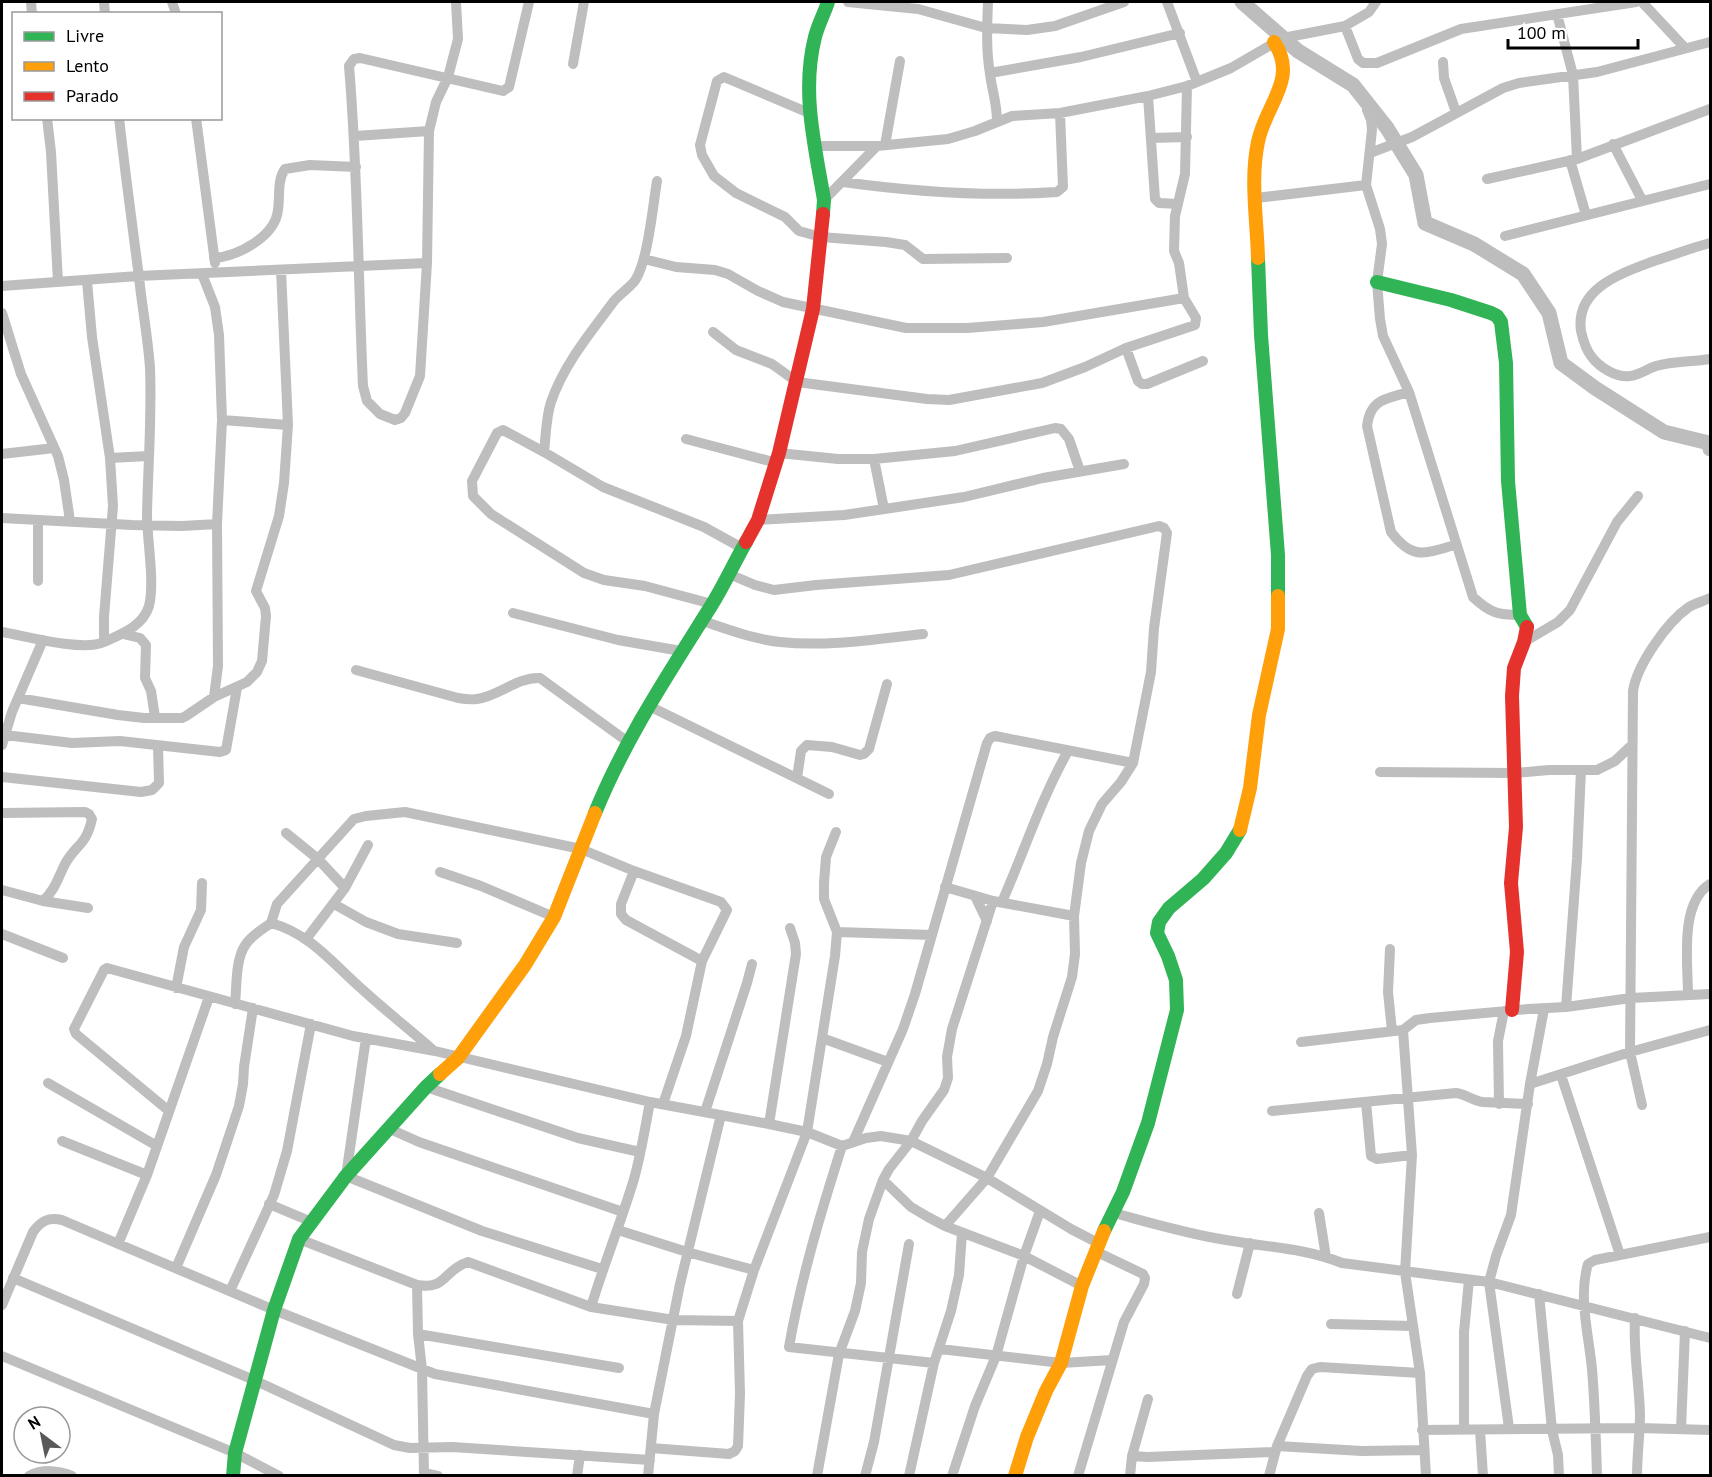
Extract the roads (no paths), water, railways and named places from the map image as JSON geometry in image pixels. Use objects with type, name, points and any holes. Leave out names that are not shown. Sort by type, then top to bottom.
[{"type":"street","points":[[456,2],[459,39],[448,77],[436,102],[429,131],[427,263],[420,376],[405,413],[401,418],[395,420],[374,410],[367,401],[363,386],[357,268],[355,136],[349,66],[354,59],[360,58],[448,77],[503,91],[507,90],[529,2]]},
{"type":"street","points":[[573,64],[584,2]]},
{"type":"street","points":[[233,1476],[235,1452],[274,1310],[299,1239],[346,1176],[426,1087],[458,1058],[525,966],[554,917],[602,796],[628,742],[681,651],[712,604],[758,520],[778,458],[813,309],[824,200],[809,112],[809,83],[815,38],[828,2]]},
{"type":"street","points":[[848,2],[918,9],[986,28],[1027,30],[1055,26],[1124,2]]},
{"type":"street","points":[[988,2],[986,28],[990,74],[997,104],[997,121]]},
{"type":"street","points":[[713,332],[736,350],[772,364],[797,382],[949,400],[1042,383],[1126,348],[1195,325],[1197,318],[1184,298],[1179,263],[1174,251],[1175,216],[1185,174],[1192,84],[1180,33],[1167,2]]},
{"type":"street","points":[[814,146],[881,146],[948,139],[1012,116],[1060,113],[1149,96],[1192,84],[1231,68],[1274,42],[1345,26],[1369,12],[1376,2]]},
{"type":"street","points":[[1345,26],[1358,59],[1369,64],[1377,63],[1461,29],[1557,14],[1571,7],[1636,2]]},
{"type":"street","points":[[1642,2],[1685,48]]},
{"type":"street","points":[[1557,14],[1573,75],[1574,160],[1586,215]]},
{"type":"street","points":[[990,74],[1081,57],[1180,33]]},
{"type":"street","points":[[1016,1476],[1038,1409],[1061,1363],[1082,1286],[1097,1247],[1114,1213],[1148,1123],[1177,1010],[1176,980],[1157,933],[1159,922],[1169,908],[1203,879],[1226,853],[1242,827],[1250,788],[1259,715],[1278,629],[1278,555],[1261,335],[1255,165],[1257,143],[1264,121],[1279,90],[1284,66],[1283,56],[1274,42]]},
{"type":"street","points":[[1370,153],[1412,137],[1503,88],[1519,83],[1636,63],[1710,42]]},
{"type":"street","points":[[824,200],[881,146],[900,61]]},
{"type":"street","points":[[1443,62],[1444,78],[1455,112]]},
{"type":"street","points":[[809,112],[724,77],[720,78],[717,81],[700,145],[708,166],[723,184],[736,193],[786,217],[799,231],[821,237],[905,245],[923,259],[1007,258]]},
{"type":"street","points":[[1149,96],[1155,199],[1159,203],[1178,204]]},
{"type":"street","points":[[997,104],[1012,116]]},
{"type":"street","points":[[1487,179],[1574,160],[1710,109]]},
{"type":"street","points":[[1367,110],[1372,130],[1365,185],[1380,229],[1382,244],[1377,282],[1383,336],[1409,392],[1473,597],[1485,609],[1496,613],[1520,615]]},
{"type":"street","points":[[843,182],[954,195],[1058,192],[1063,187],[1060,113]]},
{"type":"street","points":[[47,120],[51,152],[57,282]]},
{"type":"street","points":[[2,632],[81,646],[98,645],[134,627],[144,616],[149,605],[147,525],[151,417],[150,367],[119,120]]},
{"type":"street","points":[[196,120],[216,272]]},
{"type":"street","points":[[355,136],[429,131]]},
{"type":"street","points":[[1151,138],[1187,138]]},
{"type":"street","points":[[1613,144],[1642,200]]},
{"type":"street","points":[[214,258],[228,257],[242,252],[274,225],[278,213],[280,178],[288,167],[310,165],[356,167]]},
{"type":"street","points":[[544,452],[549,411],[565,373],[582,342],[623,291],[638,277],[644,259],[657,180]]},
{"type":"street","points":[[1505,236],[1710,184]]},
{"type":"street","points":[[1256,198],[1365,185]]},
{"type":"street","points":[[1710,243],[1692,247],[1605,281],[1592,295],[1580,319],[1584,346],[1592,358],[1613,374],[1630,377],[1667,364],[1710,359]]},
{"type":"street","points":[[644,259],[676,267],[722,272],[783,302],[906,328],[967,328],[1043,322],[1184,298]]},
{"type":"street","points":[[2,286],[138,276],[357,268],[427,263]]},
{"type":"street","points":[[18,698],[118,715],[182,718],[214,698],[247,682],[257,672],[262,661],[266,616],[265,608],[256,591],[279,516],[288,424],[281,270]]},
{"type":"street","points":[[202,274],[215,307],[219,335],[222,420],[217,524],[218,666],[214,698]]},
{"type":"street","points":[[87,281],[92,337],[110,458],[113,506],[104,642]]},
{"type":"street","points":[[1377,282],[1451,300],[1491,313],[1501,322],[1506,363],[1508,481],[1520,615],[1527,626],[1524,642],[1518,652],[1514,668],[1512,696],[1516,826],[1510,883],[1517,952],[1508,1010],[1498,1041],[1499,1104]]},
{"type":"street","points":[[2,313],[21,374],[54,448],[64,480],[70,521]]},
{"type":"street","points":[[1126,348],[1138,381],[1142,384],[1203,361]]},
{"type":"street","points":[[1409,392],[1380,401],[1368,414],[1367,426],[1391,532],[1404,546],[1422,554],[1455,545]]},
{"type":"street","points":[[222,420],[288,424]]},
{"type":"street","points":[[686,439],[778,458],[874,459],[955,451],[1061,429],[1069,439],[1080,471]]},
{"type":"street","points":[[712,604],[645,586],[604,580],[584,573],[490,514],[476,501],[471,490],[472,481],[499,430],[544,452],[603,487],[704,527],[742,548]]},
{"type":"street","points":[[2,454],[54,448]]},
{"type":"street","points":[[110,458],[148,456]]},
{"type":"street","points":[[874,459],[884,509]]},
{"type":"street","points":[[758,520],[844,515],[964,497],[1080,471],[1124,464]]},
{"type":"street","points":[[1524,642],[1558,622],[1570,610],[1617,522],[1638,496]]},
{"type":"street","points":[[2,518],[111,524],[217,524]]},
{"type":"street","points":[[38,521],[38,581]]},
{"type":"street","points":[[729,574],[774,590],[949,575],[1160,526],[1167,533],[1154,628],[1151,672],[1133,763],[1102,804],[1089,831],[1081,863],[1074,916],[1075,954],[1072,977],[1038,1091],[987,1178],[945,1226]]},
{"type":"street","points":[[1642,1105],[1630,1052],[1634,679],[1677,617],[1691,606],[1710,598]]},
{"type":"street","points":[[513,612],[618,640],[681,651]]},
{"type":"street","points":[[700,620],[778,642],[811,644],[923,634]]},
{"type":"street","points":[[123,634],[140,638],[146,645],[145,678],[151,691],[155,717]]},
{"type":"street","points":[[43,639],[3,740],[72,743],[120,741],[220,752],[226,750],[237,688]]},
{"type":"street","points":[[356,670],[458,698],[474,700],[485,698],[530,677],[540,678],[628,742]]},
{"type":"street","points":[[797,778],[801,751],[807,744],[832,747],[860,755],[869,749],[887,684]]},
{"type":"street","points":[[649,706],[829,794]]},
{"type":"street","points":[[934,1363],[789,1347],[794,1314],[817,1223],[848,1144],[903,1029],[990,738],[995,736],[1133,763]]},
{"type":"street","points":[[1380,772],[1597,771],[1615,761],[1632,745]]},
{"type":"street","points":[[2,777],[141,792],[152,790],[159,783],[158,746]]},
{"type":"street","points":[[817,1476],[839,1354],[855,1311],[861,1283],[862,1252],[869,1219],[883,1180],[944,1090],[948,1078],[947,1057],[952,1029],[987,921],[1024,851],[1041,804],[1068,751]]},
{"type":"street","points":[[1566,1007],[1577,869],[1581,770]]},
{"type":"street","points":[[2,813],[86,812],[92,819],[86,840],[65,863],[52,893],[43,901]]},
{"type":"street","points":[[235,1004],[240,956],[245,944],[271,923],[276,904],[354,819],[405,812],[581,849],[633,871],[724,904],[727,910],[702,961],[686,1036],[663,1104]]},
{"type":"street","points":[[13,1278],[256,1381],[394,1445],[410,1448],[452,1447],[580,1455],[729,1454],[735,1451],[738,1446],[740,1394],[738,1322],[754,1270],[807,1132],[835,956],[837,932],[824,899],[824,891],[826,857],[836,832]]},
{"type":"street","points":[[286,833],[318,859],[345,888]]},
{"type":"street","points":[[307,938],[345,888],[368,845]]},
{"type":"street","points":[[633,871],[621,904],[621,914],[626,920],[702,961]]},
{"type":"street","points":[[440,872],[481,886],[554,917]]},
{"type":"street","points":[[176,988],[183,947],[201,910],[202,883]]},
{"type":"street","points":[[1688,995],[1689,915],[1695,900],[1710,884]]},
{"type":"street","points":[[945,887],[997,901],[1074,916]]},
{"type":"street","points":[[2,890],[43,901],[88,908]]},
{"type":"street","points":[[975,896],[987,921]]},
{"type":"street","points":[[334,904],[366,922],[398,934],[457,943]]},
{"type":"street","points":[[271,923],[307,938],[364,991],[435,1051]]},
{"type":"street","points":[[769,1124],[796,954],[790,927]]},
{"type":"street","points":[[837,932],[932,935]]},
{"type":"street","points":[[2,934],[63,958]]},
{"type":"street","points":[[1390,949],[1388,992],[1397,1030],[1407,1098],[1412,1155],[1405,1272],[1420,1373],[1426,1476]]},
{"type":"street","points":[[705,1112],[752,964]]},
{"type":"street","points":[[169,1112],[79,1037],[74,1029],[107,968],[366,1038],[435,1051],[650,1102],[807,1132],[848,1144],[866,1137],[881,1136],[911,1141],[987,1178],[1138,1271],[1145,1278],[1124,1322],[1078,1476]]},
{"type":"street","points":[[1301,1042],[1397,1030],[1416,1020],[1508,1010],[1566,1007],[1630,998],[1710,994]]},
{"type":"street","points":[[118,1244],[147,1175],[209,997]]},
{"type":"street","points":[[176,1268],[216,1175],[239,1106],[253,1008]]},
{"type":"street","points":[[1509,1428],[1489,1282],[1511,1215],[1530,1084],[1544,1009]]},
{"type":"street","points":[[230,1291],[269,1204],[287,1151],[311,1024]]},
{"type":"street","points":[[1530,1084],[1630,1052],[1710,1030]]},
{"type":"street","points":[[346,1176],[366,1038]]},
{"type":"street","points":[[822,1038],[888,1062]]},
{"type":"street","points":[[1561,1075],[1620,1255]]},
{"type":"street","points":[[48,1083],[157,1146]]},
{"type":"street","points":[[426,1087],[578,1138],[640,1152]]},
{"type":"street","points":[[1272,1111],[1463,1094],[1476,1101],[1528,1104]]},
{"type":"street","points":[[591,1307],[602,1269],[618,1230],[640,1152],[650,1102]]},
{"type":"street","points":[[1366,1102],[1370,1153],[1373,1158],[1412,1155]]},
{"type":"street","points":[[648,1476],[654,1414],[687,1252],[721,1115]]},
{"type":"street","points":[[390,1129],[419,1142],[623,1212]]},
{"type":"street","points":[[63,1141],[147,1175]]},
{"type":"street","points":[[346,1176],[482,1231],[602,1269]]},
{"type":"street","points":[[883,1180],[911,1207],[945,1226],[1024,1256],[1082,1286]]},
{"type":"street","points":[[269,1204],[312,1222]]},
{"type":"street","points":[[952,1476],[975,1406],[996,1356],[1024,1256],[1040,1210]]},
{"type":"street","points":[[1114,1213],[1170,1229],[1326,1257],[1342,1263],[1489,1282],[1710,1338]]},
{"type":"street","points":[[1318,1213],[1326,1257]]},
{"type":"street","points":[[2,1305],[33,1232],[40,1223],[52,1218],[62,1220],[274,1310],[422,1369],[450,1378],[654,1414]]},
{"type":"street","points":[[618,1230],[754,1270]]},
{"type":"street","points":[[909,1476],[934,1363],[940,1349],[959,1275],[962,1233]]},
{"type":"street","points":[[1597,1476],[1596,1429],[1584,1306],[1584,1281],[1588,1264],[1595,1260],[1710,1237]]},
{"type":"street","points":[[299,1239],[417,1285],[430,1287],[437,1285],[461,1264],[468,1262],[591,1307],[674,1320],[738,1322]]},
{"type":"street","points":[[865,1476],[874,1443],[909,1244]]},
{"type":"street","points":[[1237,1294],[1250,1244]]},
{"type":"street","points":[[1464,1430],[1464,1332],[1469,1280]]},
{"type":"street","points":[[417,1285],[418,1334],[422,1369],[424,1474],[438,1476]]},
{"type":"street","points":[[1539,1294],[1552,1430],[1558,1455],[1559,1476]]},
{"type":"street","points":[[1635,1318],[1633,1345],[1638,1379],[1639,1428],[1637,1476]]},
{"type":"street","points":[[1331,1324],[1413,1326]]},
{"type":"street","points":[[1681,1429],[1685,1331]]},
{"type":"street","points":[[418,1334],[619,1368]]},
{"type":"street","points":[[940,1349],[1061,1363],[1112,1360]]},
{"type":"street","points":[[2,1356],[235,1452],[279,1476]]},
{"type":"street","points":[[1269,1476],[1276,1449],[1312,1369],[1320,1367],[1420,1373]]},
{"type":"street","points":[[1127,1474],[1148,1399]]},
{"type":"street","points":[[1422,1431],[1509,1428],[1710,1430]]},
{"type":"street","points":[[1480,1430],[1483,1476]]},
{"type":"street","points":[[1132,1456],[1276,1449],[1424,1450]]},
{"type":"street","points":[[577,1476],[580,1455]]},
{"type":"street","points":[[29,1476],[36,1472],[48,1471],[65,1472],[72,1476]]},
{"type":"waterway","points":[[1242,2],[1298,51],[1353,85],[1387,128],[1416,175],[1425,223],[1474,244],[1523,274],[1549,313],[1561,363],[1595,388],[1664,432],[1709,443],[1710,449]]}]
